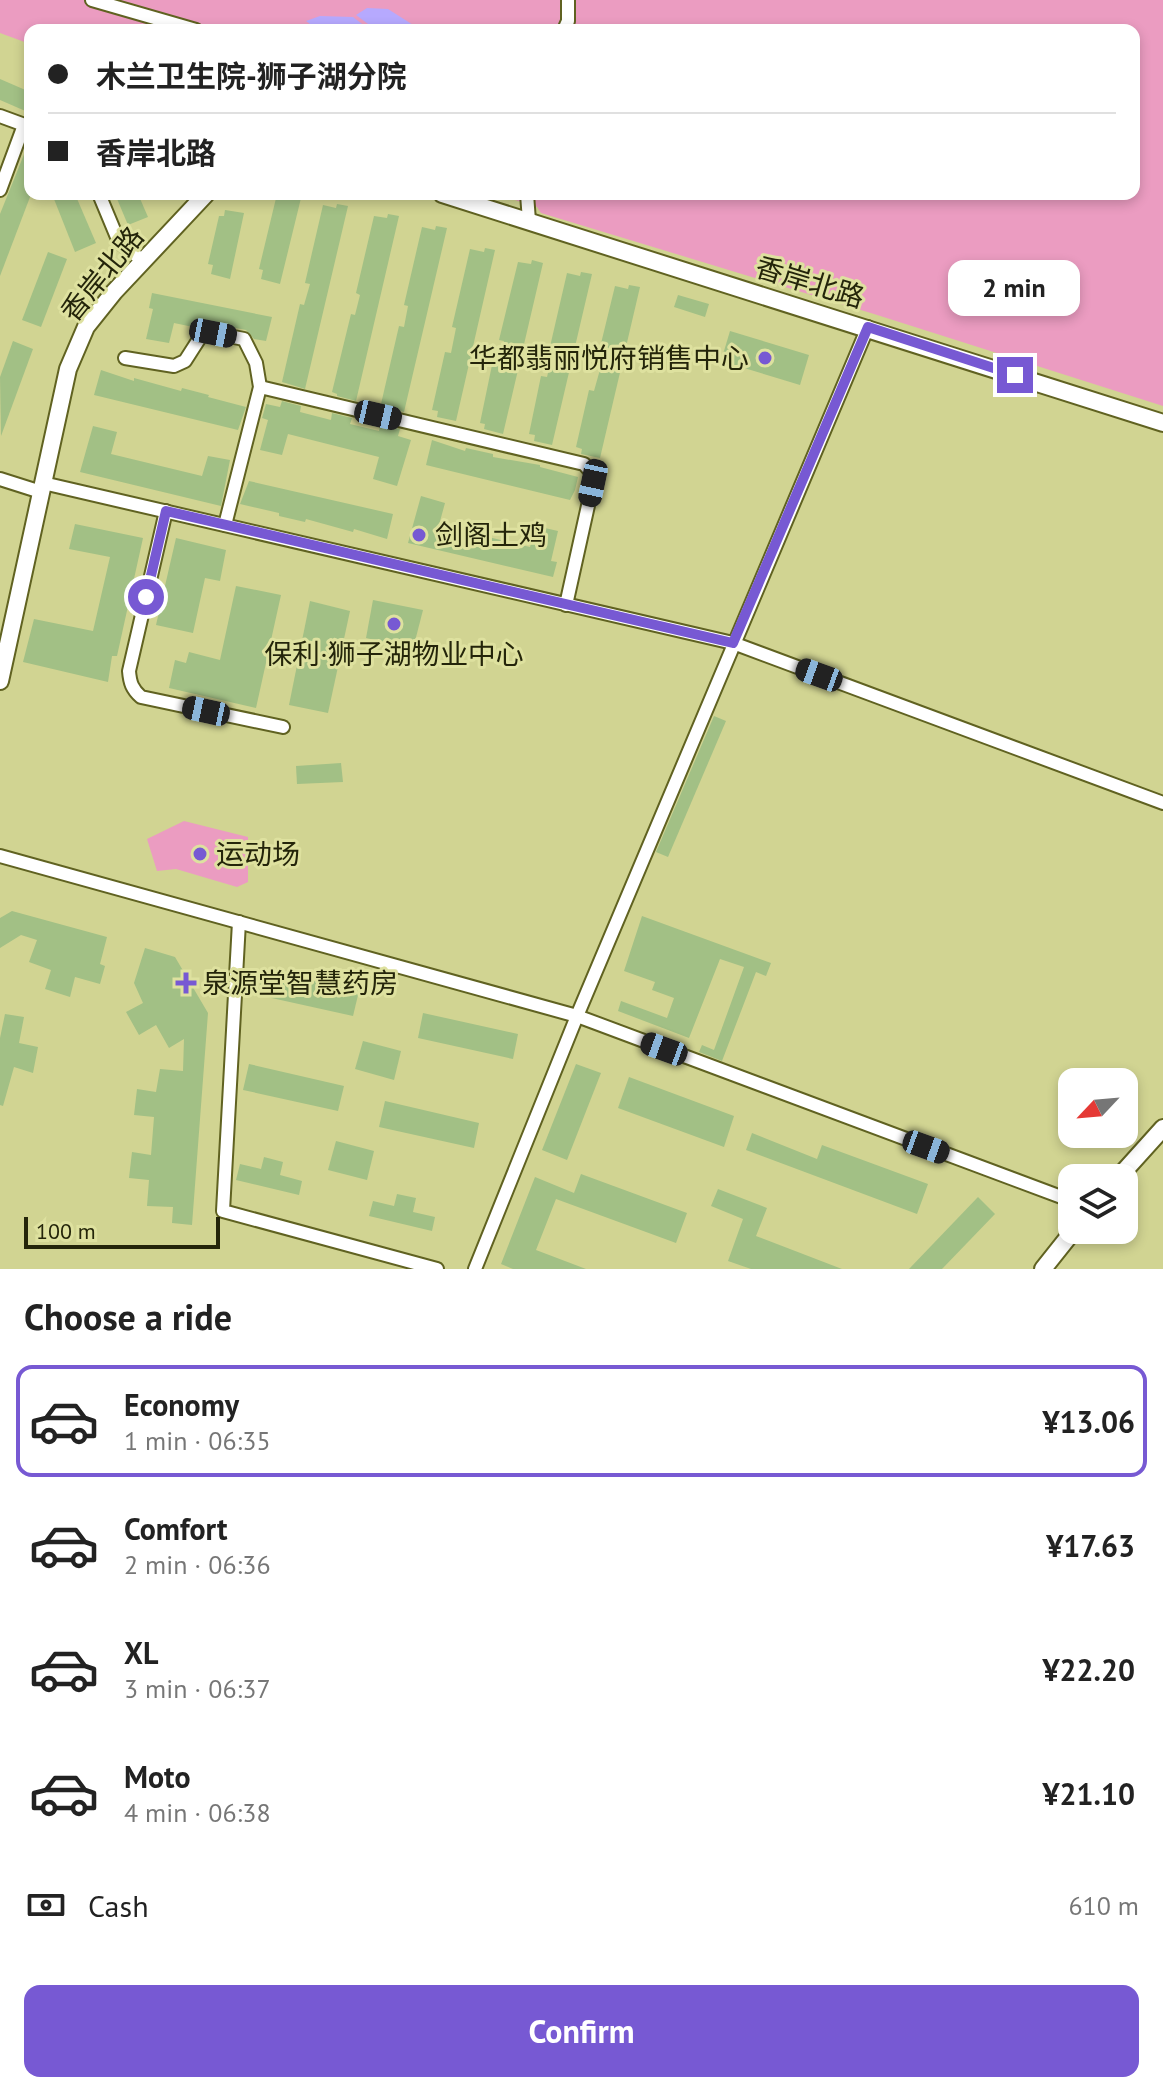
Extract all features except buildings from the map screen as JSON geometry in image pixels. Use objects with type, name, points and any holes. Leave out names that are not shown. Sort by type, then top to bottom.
[{"type":"street","points":[[92,0],[175,24]]},
{"type":"street","points":[[567,24],[568,0]]},
{"type":"street","points":[[0,116],[24,125]]},
{"type":"street","points":[[0,190],[24,133]]},
{"type":"street","points":[[102,200],[119,242],[143,261]]},
{"type":"street","name":"香岸北路","points":[[0,681],[6,628],[42,488],[68,369],[86,327],[114,292],[200,200]]},
{"type":"street","name":"香岸北路","points":[[461,200],[1163,423]]},
{"type":"street","points":[[527,200],[529,221]]},
{"type":"street","points":[[475,1269],[577,1016],[868,327]]},
{"type":"street","points":[[125,358],[174,366],[185,361],[201,336],[213,333],[244,339],[256,363],[260,387],[225,525]]},
{"type":"street","points":[[260,387],[584,464],[591,472],[593,483],[566,605]]},
{"type":"street","points":[[0,479],[166,511],[733,643],[1163,803]]},
{"type":"street","points":[[166,511],[129,671],[134,691],[141,697],[283,727]]},
{"type":"street","points":[[0,856],[577,1016],[1058,1196]]},
{"type":"street","points":[[239,922],[223,1211],[437,1269]]},
{"type":"street","points":[[1131,1164],[1163,1128]]},
{"type":"street","points":[[1043,1269],[1063,1244]]},
{"type":"shaded area","points":[[0,0],[1163,0],[1163,406],[541,213],[537,207],[515,200],[1140,200],[1140,24],[24,24],[24,42],[0,33]]},
{"type":"shaded area","points":[[367,8],[388,9],[412,24],[368,24],[356,15]]},
{"type":"shaded area","points":[[320,16],[353,17],[362,24],[310,24],[306,21]]},
{"type":"shaded area","name":"运动场","points":[[184,821],[248,837],[248,882],[237,887],[176,869],[157,871],[147,839]]},
{"type":"place","name":"华都翡丽悦府销售中心","points":[[765,358]]},
{"type":"place","name":"剑阁土鸡","points":[[419,535]]},
{"type":"place","name":"保利·狮子湖物业中心","points":[[394,624]]},
{"type":"place","name":"运动场","points":[[200,854]]},
{"type":"place","name":"泉源堂智慧药房","points":[[186,983]]},
{"type":"route","points":[[146,597],[166,511],[733,643],[868,327],[1015,375]]}]
